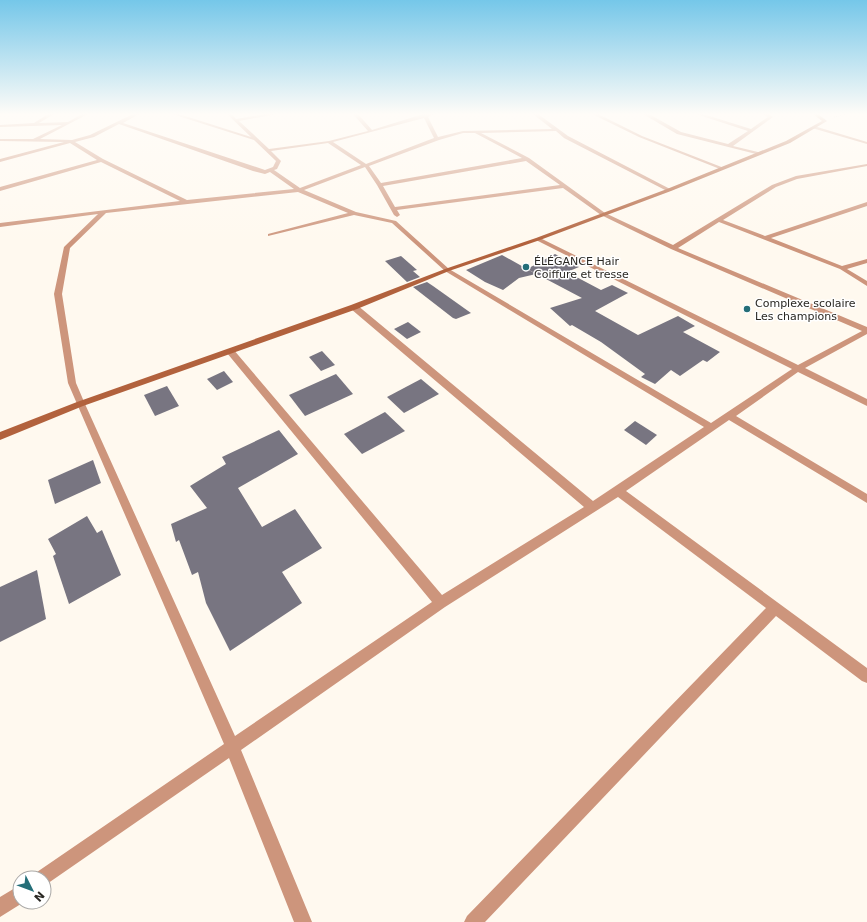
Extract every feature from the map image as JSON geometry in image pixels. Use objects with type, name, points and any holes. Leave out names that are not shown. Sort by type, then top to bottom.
[{"type":"main road","points":[[0,436],[80,404],[354,307],[447,270],[538,239],[752,157]]},
{"type":"street","points":[[0,160],[11,157]]},
{"type":"street","points":[[96,157],[188,203]]},
{"type":"street","points":[[218,157],[255,170],[272,171],[298,190],[354,213],[394,222],[447,270],[711,427]]},
{"type":"street","points":[[272,171],[279,161],[275,157]]},
{"type":"street","points":[[352,157],[366,166],[380,185],[397,215],[394,222]]},
{"type":"street","points":[[0,225],[104,211],[298,190],[389,157]]},
{"type":"street","points":[[523,157],[603,214],[673,248],[867,331]]},
{"type":"street","points":[[607,157],[669,190]]},
{"type":"street","points":[[692,157],[722,168]]},
{"type":"street","points":[[380,185],[527,159]]},
{"type":"street","points":[[0,189],[101,160]]},
{"type":"street","points":[[673,248],[774,186],[796,178],[867,165]]},
{"type":"street","points":[[394,210],[565,186]]},
{"type":"street","points":[[765,238],[867,204]]},
{"type":"street","points":[[858,207],[867,210]]},
{"type":"street","points":[[104,211],[67,247],[58,294],[72,383],[233,748],[303,922]]},
{"type":"street","points":[[270,235],[354,213]]},
{"type":"street","points":[[719,220],[842,268],[867,284]]},
{"type":"street","points":[[538,239],[867,403]]},
{"type":"street","points":[[842,268],[867,261]]},
{"type":"street","points":[[354,307],[592,507]]},
{"type":"street","points":[[52,872],[441,603],[618,491],[799,368],[867,331]]},
{"type":"street","points":[[230,351],[441,603]]},
{"type":"street","points":[[729,416],[867,499]]},
{"type":"street","points":[[618,491],[867,676]]},
{"type":"street","points":[[472,922],[775,608]]},
{"type":"street","points":[[0,908],[12,900]]},
{"type":"building","points":[[555,254],[579,267],[567,272],[601,290],[612,285],[628,293],[595,311],[638,335],[678,316],[695,326],[683,332],[720,352],[707,362],[703,360],[680,376],[671,370],[655,384],[641,377],[645,374],[601,342],[572,325],[570,326],[550,308],[582,298],[527,269]]},
{"type":"building","points":[[502,255],[536,274],[519,278],[503,290],[485,282],[466,270]]},
{"type":"building","points":[[401,256],[417,270],[413,271],[420,277],[407,282],[385,261]]},
{"type":"building","points":[[427,282],[471,313],[456,319],[453,318],[413,287]]},
{"type":"building","points":[[408,322],[421,332],[407,339],[394,329]]},
{"type":"building","points":[[322,351],[335,365],[321,371],[309,357]]},
{"type":"building","points":[[224,371],[233,382],[217,390],[207,379]]},
{"type":"building","points":[[336,374],[353,394],[305,416],[289,395]]},
{"type":"building","points":[[421,379],[439,394],[404,413],[387,397]]},
{"type":"building","points":[[167,386],[179,406],[155,416],[144,395]]},
{"type":"building","points":[[385,412],[405,431],[362,454],[344,434]]},
{"type":"building","points":[[635,421],[657,435],[646,445],[624,430]]},
{"type":"building","points":[[279,430],[298,454],[238,488],[262,527],[295,509],[322,548],[282,572],[302,603],[230,651],[206,603],[198,572],[192,575],[179,540],[176,542],[171,524],[207,508],[190,486],[226,464],[222,457]]},
{"type":"building","points":[[93,460],[101,483],[55,504],[48,480]]},
{"type":"building","points":[[87,516],[97,533],[102,530],[121,575],[69,604],[53,556],[56,554],[48,539]]},
{"type":"building","points":[[37,570],[46,619],[0,642],[0,587]]},
{"type":"place","name":"ÉLÉGANCE Hair Coiffure et tresse","points":[[526,267]]},
{"type":"place","name":"Complexe scolaire Les champions","points":[[747,309]]}]
